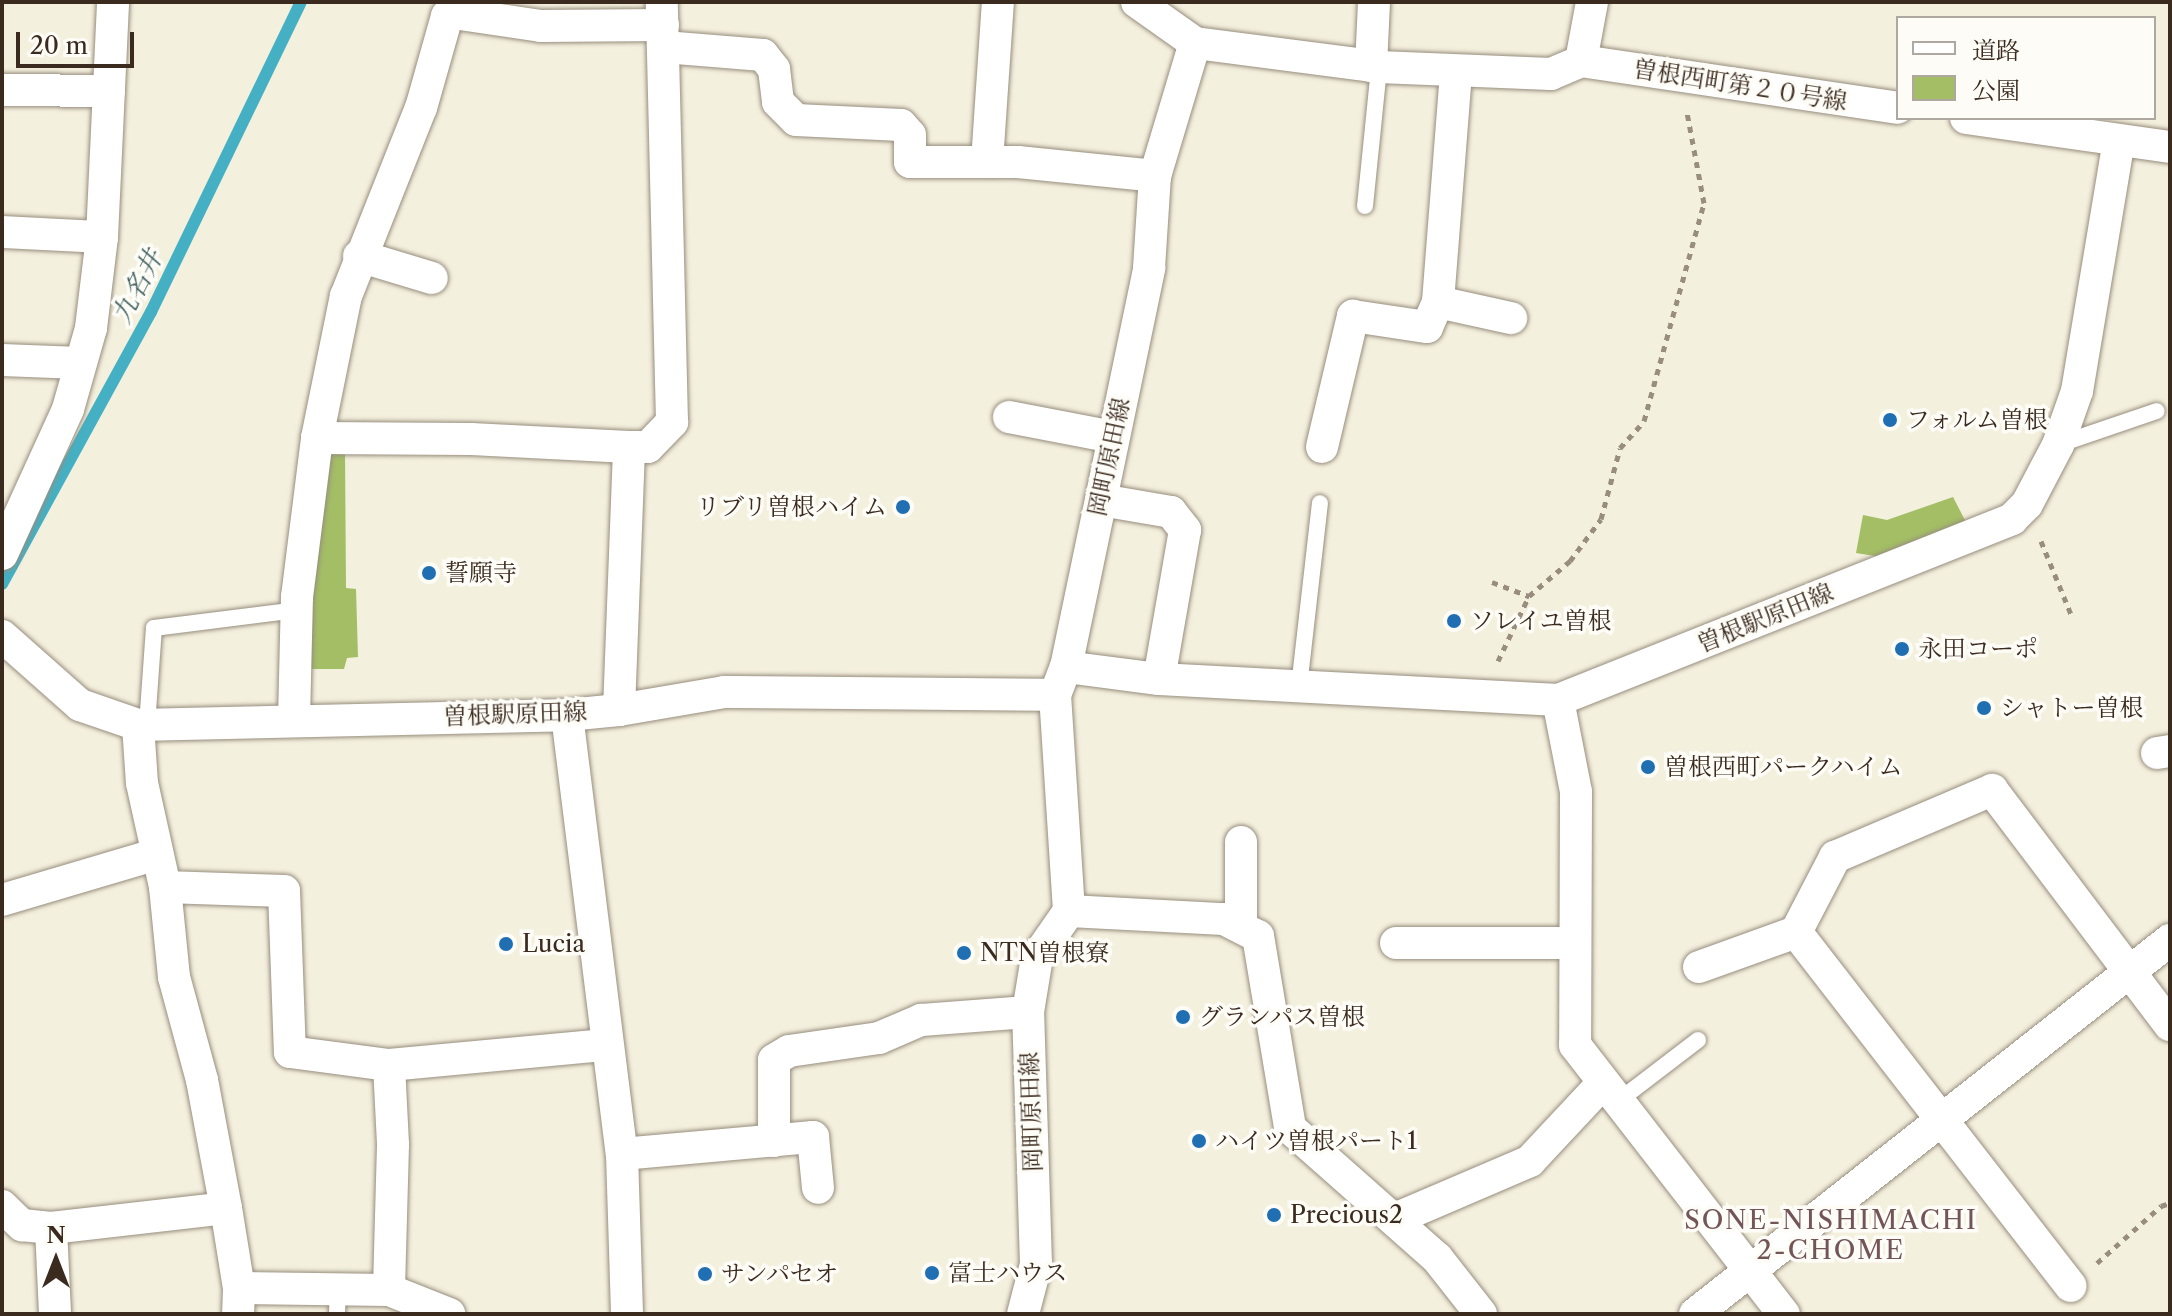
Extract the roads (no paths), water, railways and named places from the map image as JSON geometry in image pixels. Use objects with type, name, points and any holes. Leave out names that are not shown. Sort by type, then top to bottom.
[{"type":"street","points":[[2,554],[68,409],[91,328],[102,237],[113,2]]},
{"type":"street","points":[[987,162],[998,2]]},
{"type":"street","points":[[1137,2],[1195,43],[1375,66],[1456,73],[1551,74],[1581,61],[1592,2]]},
{"type":"street","points":[[1374,2],[1375,66]]},
{"type":"street","points":[[294,719],[296,610],[317,438],[346,296],[359,256],[421,108],[447,16],[453,8],[541,26],[663,25],[763,55],[774,69],[778,102],[796,120],[901,125],[910,135],[910,162],[987,162],[1155,176]]},
{"type":"street","points":[[317,438],[471,439],[648,447],[672,422],[663,25]]},
{"type":"street","name":"岡町原田線","points":[[1023,1314],[1036,1264],[1028,1012],[1037,957],[1069,911],[1060,681],[1149,268],[1155,176],[1195,43]]},
{"type":"street","name":"曽根西町第２０号線","points":[[1581,61],[1896,108]]},
{"type":"street","points":[[1322,447],[1353,316],[1427,327],[1438,302],[1456,73]]},
{"type":"street","points":[[2,90],[109,91]]},
{"type":"street","points":[[1980,120],[2170,147]]},
{"type":"street","name":"曽根駅原田線","points":[[2,636],[80,705],[143,725],[294,719],[567,715],[619,710],[724,692],[1159,679],[1482,699],[1558,700],[2012,519],[2027,504],[2058,445],[2077,391],[2119,140]]},
{"type":"street","points":[[2,232],[102,237]]},
{"type":"street","points":[[359,256],[432,278]]},
{"type":"street","points":[[1438,302],[1511,318]]},
{"type":"street","points":[[2,360],[80,363]]},
{"type":"street","points":[[1009,417],[1113,437]]},
{"type":"street","points":[[619,710],[629,447]]},
{"type":"street","points":[[1101,500],[1171,512],[1185,530],[1159,679]]},
{"type":"street","points":[[1558,700],[1576,792],[1575,1045],[1784,1314]]},
{"type":"street","points":[[567,715],[622,1154],[627,1314]]},
{"type":"street","points":[[143,725],[142,783],[165,887],[174,977],[202,1080],[226,1208],[238,1301],[337,1302],[389,1290],[449,1314]]},
{"type":"street","points":[[1699,967],[1796,932],[1835,857],[1992,790],[2170,1025]]},
{"type":"street","points":[[1241,842],[1241,925]]},
{"type":"street","points":[[2,900],[157,854]]},
{"type":"street","points":[[165,887],[284,891],[290,1052],[389,1065],[606,1045]]},
{"type":"street","points":[[1069,911],[1224,919],[1258,936],[1290,1128],[1437,1258],[1481,1314]]},
{"type":"street","points":[[1796,932],[2071,1286]]},
{"type":"street","points":[[1695,1314],[2170,940]]},
{"type":"street","points":[[1396,943],[1574,943]]},
{"type":"street","points":[[774,1141],[774,1060],[789,1051],[879,1038],[921,1020],[1028,1012]]},
{"type":"street","points":[[389,1065],[393,1145],[389,1290]]},
{"type":"street","points":[[1395,1219],[1530,1161],[1610,1092]]},
{"type":"street","points":[[622,1154],[813,1137],[818,1188]]},
{"type":"street","points":[[2,1206],[22,1225],[51,1228],[226,1208]]},
{"type":"street","points":[[51,1228],[55,1314]]},
{"type":"lane","points":[[1365,206],[1375,66]]},
{"type":"lane","points":[[2058,445],[2157,411]]},
{"type":"lane","points":[[1299,687],[1320,503]]},
{"type":"lane","points":[[143,725],[154,628],[296,610]]},
{"type":"lane","points":[[1610,1092],[1698,1040]]},
{"type":"waterway","name":"九名井","points":[[2,584],[151,312],[301,2]]},
{"type":"place","name":"フォルム曽根","points":[[1890,420]]},
{"type":"place","name":"リブリ曽根ハイム","points":[[903,507]]},
{"type":"place","name":"誓願寺","points":[[429,573]]},
{"type":"place","name":"ソレイユ曽根","points":[[1454,621]]},
{"type":"place","name":"永田コーポ","points":[[1902,649]]},
{"type":"place","name":"シャトー曽根","points":[[1984,708]]},
{"type":"place","name":"曽根西町パークハイム","points":[[1648,767]]},
{"type":"place","name":"Lucia","points":[[506,944]]},
{"type":"place","name":"NTN曽根寮","points":[[964,953]]},
{"type":"place","name":"グランパス曽根","points":[[1183,1017]]},
{"type":"place","name":"ハイツ曽根パート1","points":[[1199,1141]]},
{"type":"place","name":"Precious2","points":[[1274,1215]]},
{"type":"place","name":"富士ハウス","points":[[932,1273]]},
{"type":"place","name":"サンパセオ","points":[[705,1274]]},
{"type":"district","name":"SONE-NISHIMACHI 2-CHOME","points":[[1831,1236]]}]
